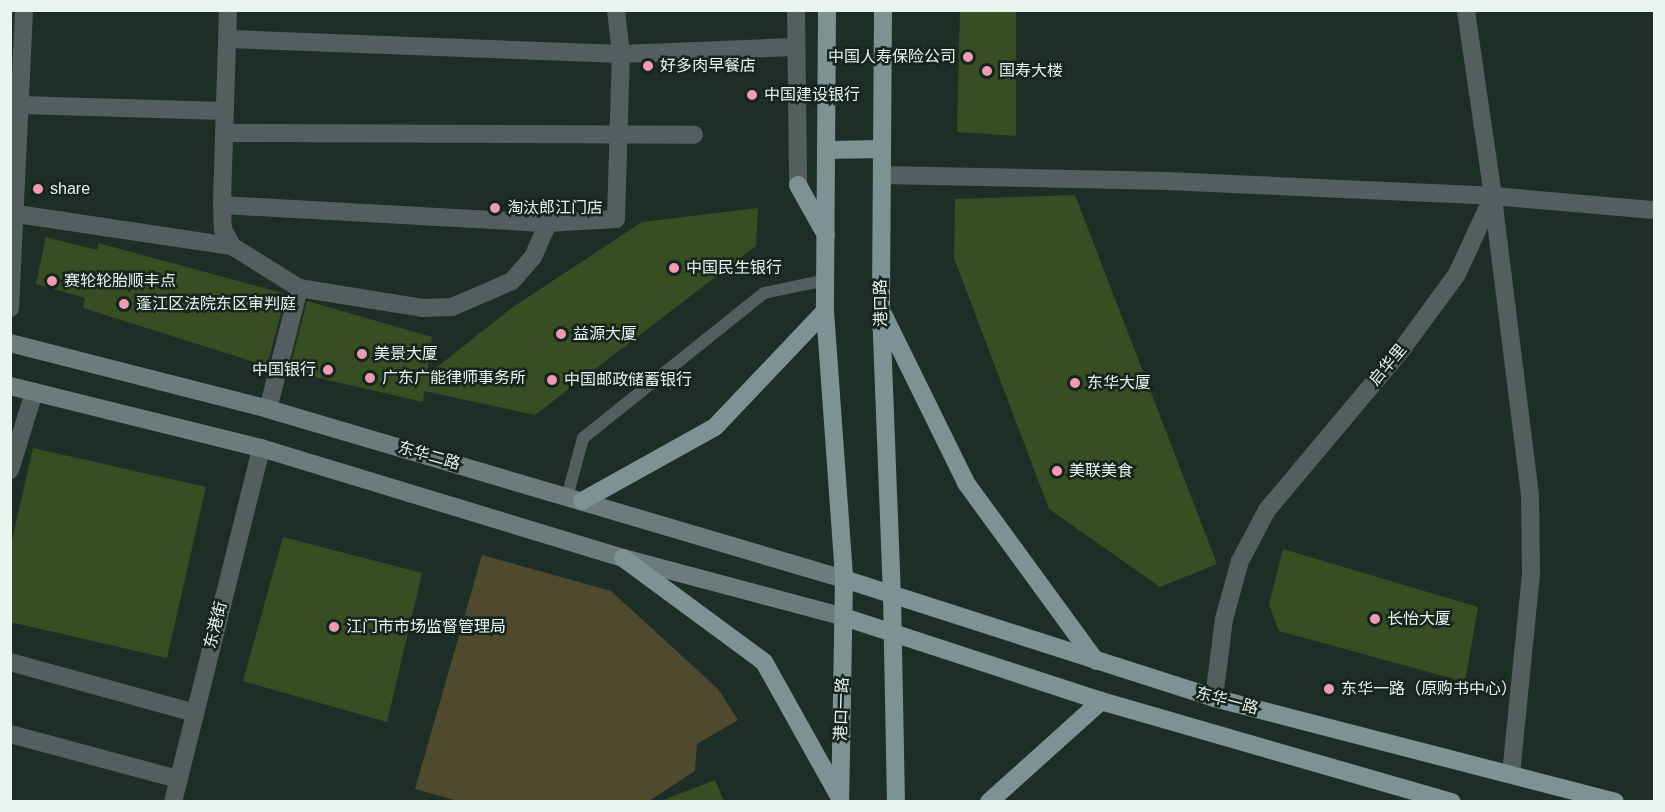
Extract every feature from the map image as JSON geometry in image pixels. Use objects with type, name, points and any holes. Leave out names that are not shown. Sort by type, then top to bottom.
[{"type":"main road","points":[[827,10],[825,311],[844,579]]},
{"type":"main road","name":"港口路","points":[[883,10],[881,310],[894,635]]},
{"type":"main road","points":[[826,150],[882,149]]},
{"type":"main road","points":[[798,184],[826,236]]},
{"type":"main road","points":[[881,310],[966,483],[1096,661]]},
{"type":"main road","points":[[574,499],[715,426],[825,311]]},
{"type":"main road","name":"东华二路","points":[[10,343],[268,409],[844,579]]},
{"type":"main road","points":[[10,386],[261,448],[623,558],[844,617]]},
{"type":"main road","points":[[623,558],[764,662],[840,799]]},
{"type":"main road","name":"东华一路","points":[[844,579],[1214,698],[1615,801]]},
{"type":"main road","name":"港口一路","points":[[840,799],[844,579]]},
{"type":"main road","name":"东华一路","points":[[844,617],[1101,701],[1452,801]]},
{"type":"main road","points":[[894,635],[896,801]]},
{"type":"main road","points":[[989,801],[1101,701]]},
{"type":"street","points":[[10,308],[17,214],[24,10]]},
{"type":"street","points":[[228,10],[222,205],[223,229],[232,246]]},
{"type":"street","points":[[222,205],[548,223],[616,219],[621,134],[621,54],[616,10]]},
{"type":"street","points":[[796,10],[794,47],[798,184]]},
{"type":"street","points":[[1466,10],[1493,196],[1530,494],[1531,574],[1511,773]]},
{"type":"street","points":[[228,39],[621,54],[794,47]]},
{"type":"street","points":[[21,105],[225,111]]},
{"type":"street","points":[[224,133],[694,135]]},
{"type":"street","points":[[882,175],[1167,181],[1493,196],[1654,210]]},
{"type":"street","name":"启华里","points":[[1214,698],[1224,619],[1240,561],[1267,510],[1402,349],[1457,274],[1493,196]]},
{"type":"street","points":[[17,214],[232,246],[299,288],[422,308],[452,307],[512,281],[533,257],[548,223]]},
{"type":"street","points":[[268,409],[299,288]]},
{"type":"street","points":[[10,470],[34,392]]},
{"type":"street","name":"东港街","points":[[173,801],[261,448]]},
{"type":"street","points":[[10,662],[195,713]]},
{"type":"street","points":[[10,734],[178,779]]},
{"type":"lane","points":[[574,499],[583,438],[764,293],[826,280]]},
{"type":"shaded area","points":[[482,555],[611,591],[718,689],[738,720],[697,744],[695,771],[649,801],[458,801],[415,789]]},
{"type":"building","name":"国寿大楼","points":[[960,10],[1016,10],[1016,136],[957,132]]},
{"type":"building","name":"东华大厦","points":[[1075,195],[1217,564],[1160,587],[1049,509],[954,258],[955,199]]},
{"type":"building","name":"益源大厦","points":[[758,208],[756,246],[535,415],[424,391],[423,402],[289,371],[307,301],[432,337],[427,375],[513,307],[642,222]]},
{"type":"building","points":[[46,237],[97,250],[98,243],[286,294],[267,366],[83,308],[85,298],[36,284]]},
{"type":"building","points":[[33,448],[206,487],[167,658],[10,622],[10,549]]},
{"type":"building","name":"江门市市场监督管理局","points":[[283,537],[422,573],[387,722],[243,681]]},
{"type":"building","name":"长怡大厦","points":[[1283,549],[1478,607],[1465,682],[1279,631],[1269,605]]},
{"type":"building","points":[[715,780],[724,801],[663,801],[663,800]]},
{"type":"place","name":"中国人寿保险公司","points":[[968,57]]},
{"type":"place","name":"好多肉早餐店","points":[[648,66]]},
{"type":"place","name":"国寿大楼","points":[[987,71]]},
{"type":"place","name":"中国建设银行","points":[[752,95]]},
{"type":"place","name":"share","points":[[38,189]]},
{"type":"place","name":"淘汰郎江门店","points":[[495,208]]},
{"type":"place","name":"中国民生银行","points":[[674,268]]},
{"type":"place","name":"赛轮轮胎顺丰点","points":[[52,281]]},
{"type":"place","name":"蓬江区法院东区审判庭","points":[[124,304]]},
{"type":"place","name":"益源大厦","points":[[561,334]]},
{"type":"place","name":"美景大厦","points":[[362,354]]},
{"type":"place","name":"中国银行","points":[[328,370]]},
{"type":"place","name":"广东广能律师事务所","points":[[370,378]]},
{"type":"place","name":"中国邮政储蓄银行","points":[[552,380]]},
{"type":"place","name":"东华大厦","points":[[1075,383]]},
{"type":"place","name":"美联美食","points":[[1057,471]]},
{"type":"place","name":"长怡大厦","points":[[1375,619]]},
{"type":"place","name":"江门市市场监督管理局","points":[[334,627]]},
{"type":"place","name":"东华一路（原购书中心）","points":[[1329,689]]}]
